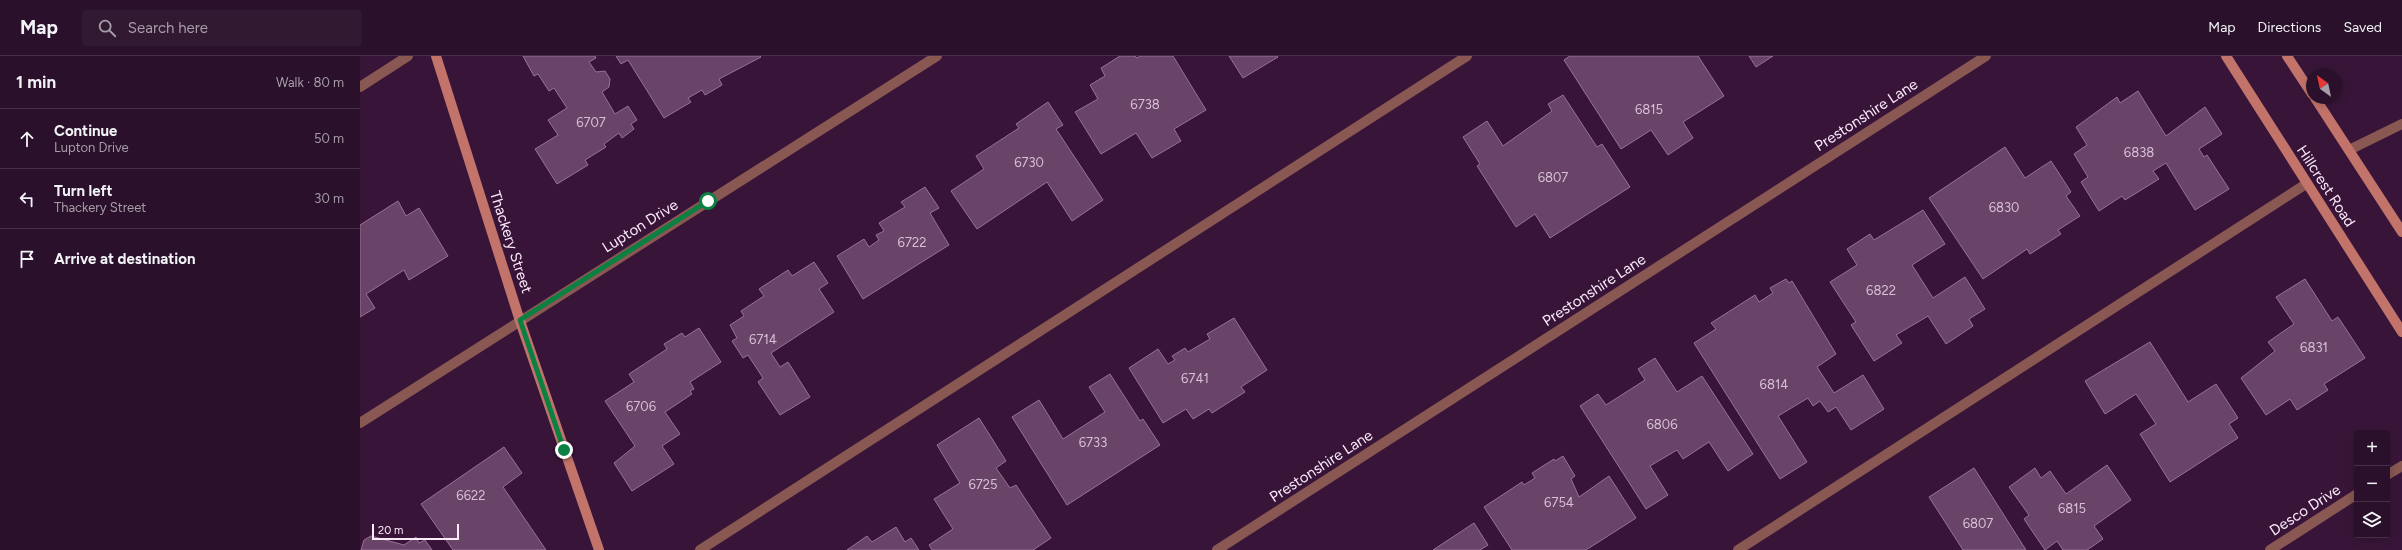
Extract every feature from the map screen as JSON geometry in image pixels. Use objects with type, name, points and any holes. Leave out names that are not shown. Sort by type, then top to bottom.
[{"type":"main road","name":"Thackery Street","points":[[436,56],[520,320],[599,550]]},
{"type":"main road","name":"Hillcrest Road","points":[[2226,56],[2306,184],[2402,332]]},
{"type":"main road","points":[[2287,56],[2306,85]]},
{"type":"main road","points":[[2319,104],[2402,232]]},
{"type":"street","points":[[360,87],[408,56]]},
{"type":"street","name":"Lupton Drive","points":[[360,423],[937,56]]},
{"type":"street","points":[[700,550],[1467,56]]},
{"type":"street","name":"Prestonshire Lane","points":[[1217,550],[1986,56]]},
{"type":"street","points":[[2349,150],[2402,124]]},
{"type":"street","points":[[1738,550],[2306,184]]},
{"type":"street","points":[[2390,473],[2402,466]]},
{"type":"street","name":"Desco Drive","points":[[2270,550],[2354,496]]},
{"type":"building","points":[[523,56],[595,56],[596,58],[589,62],[596,72],[605,71],[610,79],[609,87],[602,92],[615,114],[628,106],[637,120],[631,124],[634,129],[622,138],[619,133],[604,144],[606,147],[585,160],[588,165],[557,184],[535,149],[558,135],[548,120],[567,108],[554,88],[549,91],[538,74],[534,76]]},
{"type":"building","points":[[616,56],[761,57],[719,79],[722,85],[705,95],[702,90],[688,98],[691,102],[664,118],[628,60],[621,64]]},
{"type":"building","points":[[1120,56],[1135,56],[1137,58],[1140,56],[1173,56],[1206,110],[1174,129],[1181,141],[1152,158],[1136,133],[1101,154],[1075,112],[1098,99],[1090,85],[1105,76],[1101,68]]},
{"type":"building","points":[[1229,56],[1277,56],[1278,57],[1243,78]]},
{"type":"building","points":[[1570,56],[1698,56],[1724,96],[1683,122],[1693,138],[1668,155],[1651,130],[1621,149],[1564,60]]},
{"type":"building","points":[[1749,56],[1773,56],[1756,67]]},
{"type":"building","points":[[2138,91],[2166,136],[2205,107],[2222,134],[2199,149],[2204,157],[2207,155],[2229,189],[2195,210],[2166,163],[2153,171],[2159,179],[2125,200],[2122,196],[2099,211],[2081,182],[2088,177],[2074,154],[2087,145],[2076,127],[2117,97],[2120,103]]},
{"type":"building","points":[[1563,95],[1597,147],[1602,144],[1630,187],[1550,238],[1535,214],[1516,227],[1477,166],[1480,164],[1463,137],[1487,121],[1503,146],[1552,111],[1548,104]]},
{"type":"building","points":[[1048,102],[1063,125],[1056,129],[1103,200],[1072,221],[1047,182],[977,229],[951,191],[984,169],[976,156],[1019,128],[1016,124]]},
{"type":"building","points":[[2005,147],[2025,178],[2051,161],[2071,192],[2066,196],[2080,216],[2058,230],[2061,234],[2030,254],[2027,249],[1983,279],[1929,198]]},
{"type":"building","points":[[925,187],[939,208],[930,213],[949,245],[863,299],[837,256],[864,239],[869,247],[879,240],[876,235],[884,231],[879,223],[905,207],[901,202]]},
{"type":"building","points":[[398,201],[406,216],[419,208],[448,256],[409,280],[404,270],[366,294],[375,308],[360,317],[360,225]]},
{"type":"building","points":[[1923,210],[1945,244],[1912,265],[1933,298],[1965,277],[1985,309],[1969,319],[1973,326],[1946,344],[1928,316],[1896,335],[1902,343],[1874,361],[1851,325],[1856,322],[1830,282],[1857,265],[1847,249],[1870,234],[1874,240]]},
{"type":"building","points":[[814,262],[828,283],[819,289],[834,312],[771,353],[780,367],[788,362],[810,397],[780,415],[758,382],[763,378],[748,355],[743,358],[732,341],[737,338],[730,325],[744,316],[741,311],[764,296],[759,289],[788,270],[792,276]]},
{"type":"building","points":[[1786,279],[1789,283],[1792,281],[1836,354],[1817,367],[1834,393],[1863,375],[1884,409],[1851,430],[1836,407],[1828,412],[1820,401],[1813,406],[1808,398],[1778,416],[1807,462],[1780,479],[1694,343],[1716,329],[1711,323],[1755,295],[1759,302],[1773,293],[1770,288]]},
{"type":"building","points":[[2305,279],[2332,321],[2338,317],[2365,358],[2324,384],[2328,390],[2297,410],[2290,399],[2266,415],[2241,378],[2275,351],[2268,342],[2294,324],[2276,297]]},
{"type":"building","points":[[1234,318],[1267,370],[1241,387],[1245,392],[1212,413],[1209,409],[1193,419],[1186,409],[1163,423],[1129,368],[1158,349],[1168,364],[1175,360],[1172,356],[1185,348],[1188,352],[1210,339],[1207,334]]},
{"type":"building","points":[[699,328],[721,362],[690,382],[694,389],[690,391],[692,394],[665,412],[680,434],[662,446],[674,464],[632,491],[614,463],[635,446],[605,401],[634,382],[629,374],[667,349],[664,344],[682,333],[685,337]]},
{"type":"building","points":[[2150,342],[2188,402],[2216,384],[2238,418],[2229,424],[2238,438],[2170,482],[2140,434],[2156,424],[2136,394],[2105,414],[2085,381]]},
{"type":"building","points":[[1655,358],[1677,392],[1702,376],[1753,454],[1728,471],[1709,442],[1683,459],[1677,450],[1650,466],[1668,495],[1646,509],[1580,406],[1598,394],[1606,405],[1645,380],[1638,369]]},
{"type":"building","points":[[1110,374],[1140,421],[1143,419],[1160,445],[1067,505],[1012,417],[1039,400],[1063,439],[1105,412],[1089,387]]},
{"type":"building","points":[[979,418],[1006,461],[996,468],[1010,488],[1016,485],[1051,538],[1033,550],[932,550],[929,545],[953,529],[934,499],[960,483],[937,445]]},
{"type":"building","points":[[504,447],[522,473],[503,487],[546,550],[453,550],[421,504]]},
{"type":"building","points":[[1563,456],[1575,476],[1571,479],[1579,497],[1609,476],[1636,518],[1586,550],[1512,550],[1484,507],[1522,482],[1524,485],[1535,478],[1532,473],[1554,459],[1555,461]]},
{"type":"building","points":[[2107,465],[2131,500],[2094,526],[2103,539],[2087,550],[2063,550],[2057,541],[2045,550],[2024,519],[2029,515],[2009,487],[2035,468],[2041,478],[2050,471],[2066,494]]},
{"type":"building","points":[[1974,468],[2026,550],[1963,550],[1929,497]]},
{"type":"building","points":[[1474,523],[1488,545],[1480,550],[1433,550]]},
{"type":"building","points":[[896,527],[905,542],[911,538],[919,550],[847,550],[867,536],[872,542]]},
{"type":"building","points":[[371,536],[404,545],[416,537],[419,543],[425,540],[432,550],[361,550],[364,540]]},
{"type":"route","points":[[564,450],[520,320],[708,201]]}]
